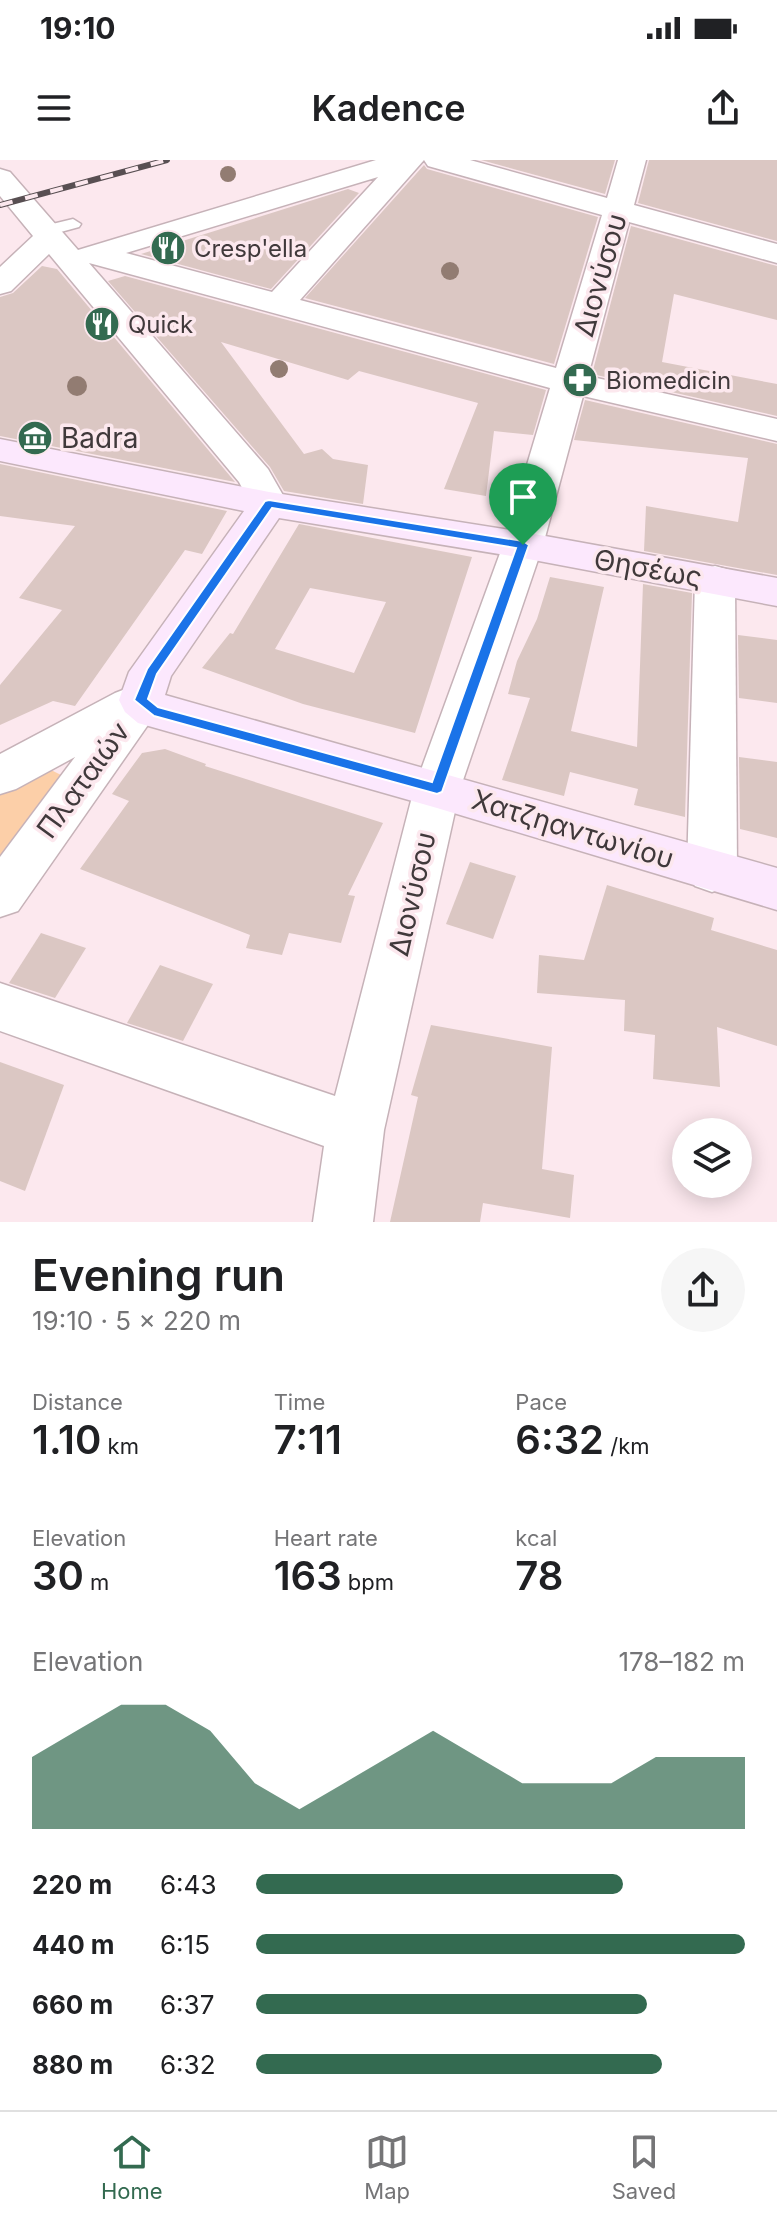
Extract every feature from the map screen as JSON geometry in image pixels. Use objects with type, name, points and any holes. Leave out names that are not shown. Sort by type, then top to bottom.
[{"type":"main road","name":"Θησέως","points":[[0,450],[269,504],[523,545],[777,592]]},
{"type":"main road","name":"Πλαταιών","points":[[141,700],[151,672],[269,504]]},
{"type":"main road","name":"Χατζηαντωνίου","points":[[141,700],[154,711],[437,789],[777,889]]},
{"type":"street","points":[[0,284],[58,232],[386,166],[397,160]]},
{"type":"street","points":[[280,303],[410,160]]},
{"type":"street","points":[[438,160],[777,254]]},
{"type":"street","name":"Διονύσου","points":[[343,1222],[355,1130],[437,789],[523,545],[632,160]]},
{"type":"street","points":[[0,178],[58,232],[255,477],[269,504]]},
{"type":"street","points":[[0,222],[58,232],[280,303],[569,382],[777,430]]},
{"type":"street","points":[[712,871],[715,580]]},
{"type":"street","points":[[0,776],[141,700]]},
{"type":"street","name":"Πλαταιών","points":[[0,896],[141,700]]},
{"type":"street","points":[[0,1007],[355,1130]]},
{"type":"shaded area","points":[[39,764],[63,776],[0,861],[0,787]]},
{"type":"building","points":[[481,160],[615,160],[605,194]]},
{"type":"building","points":[[649,160],[777,160],[777,241],[638,203]]},
{"type":"building","points":[[424,165],[427,169],[598,217],[554,364],[305,298]]},
{"type":"building","points":[[348,189],[359,193],[271,289],[141,254]]},
{"type":"building","points":[[631,226],[777,266],[777,320],[674,294],[662,362],[777,384],[777,416],[592,374]]},
{"type":"building","points":[[42,266],[57,269],[235,482],[0,436],[0,297],[13,293]]},
{"type":"building","points":[[125,276],[546,390],[533,435],[494,431],[486,496],[444,489],[478,403],[359,371],[348,380],[221,342],[304,454],[322,449],[333,459],[368,465],[363,504],[284,491],[270,467],[108,281]]},
{"type":"building","points":[[585,400],[777,444],[777,575],[644,551],[646,506],[738,522],[748,458],[574,440]]},
{"type":"building","points":[[0,464],[227,511],[202,554],[185,550],[75,706],[53,701],[0,725],[0,685],[62,610],[19,598],[75,526],[0,516]]},
{"type":"building","points":[[299,524],[472,557],[415,733],[303,704],[202,668],[230,633],[233,634]],"holes":[[[310,588],[386,602],[354,673],[275,649]]]},
{"type":"building","points":[[550,577],[604,587],[571,731],[637,747],[643,584],[692,593],[685,817],[634,805],[638,789],[570,772],[564,796],[502,780],[530,698],[508,694],[517,661],[537,619]]},
{"type":"building","points":[[738,635],[777,640],[777,703],[739,698]]},
{"type":"building","points":[[165,749],[205,766],[383,823],[348,895],[355,896],[341,943],[289,933],[282,955],[246,948],[250,935],[80,869],[129,801],[112,794],[142,753]]},
{"type":"building","points":[[739,757],[777,762],[777,838],[740,829]]},
{"type":"building","points":[[470,862],[516,876],[493,939],[446,924]]},
{"type":"building","points":[[607,885],[714,918],[711,930],[777,950],[777,1046],[717,1027],[720,1087],[653,1079],[655,1035],[624,1031],[625,1000],[537,993],[539,955],[584,960]]},
{"type":"building","points":[[41,933],[86,948],[55,998],[9,983]]},
{"type":"building","points":[[160,965],[213,984],[183,1041],[127,1023]]},
{"type":"building","points":[[431,1025],[552,1047],[542,1169],[574,1175],[570,1218],[483,1203],[480,1222],[390,1222],[418,1097],[411,1095]]},
{"type":"building","points":[[0,1062],[64,1085],[25,1191],[0,1181]]},
{"type":"railway","points":[[0,205],[167,160]]},
{"type":"place","name":"Cresp'ella","points":[[168,248]]},
{"type":"place","name":"Quick","points":[[102,324]]},
{"type":"place","name":"Biomedicin","points":[[580,380]]},
{"type":"place","name":"Badra","points":[[35,438]]},
{"type":"route","points":[[269,504],[523,545],[437,789],[154,711],[141,700],[151,672],[269,504]]}]
